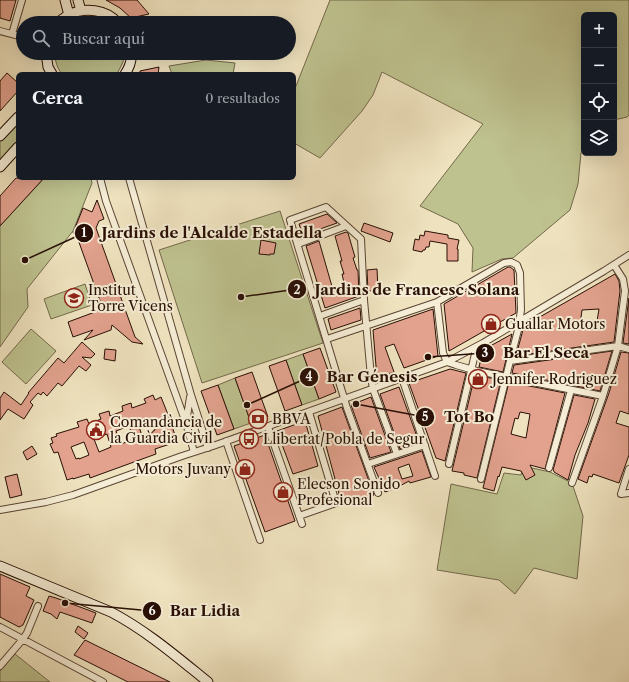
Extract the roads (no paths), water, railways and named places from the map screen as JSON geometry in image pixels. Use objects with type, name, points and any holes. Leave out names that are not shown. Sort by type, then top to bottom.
[{"type":"main road","points":[[65,0],[69,15],[86,10],[101,12],[109,16]]},
{"type":"main road","points":[[78,0],[81,11]]},
{"type":"main road","points":[[47,60],[51,72]]},
{"type":"main road","points":[[126,72],[130,60]]},
{"type":"main road","points":[[0,136],[16,119]]},
{"type":"main road","points":[[0,167],[16,150]]},
{"type":"main road","points":[[0,566],[111,612],[122,618],[148,634],[208,682]]},
{"type":"street","points":[[17,16],[22,0]]},
{"type":"street","points":[[12,34],[16,20]]},
{"type":"street","points":[[0,31],[16,35]]},
{"type":"street","points":[[101,180],[106,201],[186,423],[194,452]]},
{"type":"street","points":[[130,180],[191,395],[208,448]]},
{"type":"street","points":[[378,493],[345,399],[290,220],[326,207],[361,239],[364,300],[373,389],[397,454]]},
{"type":"street","points":[[298,244],[346,226]]},
{"type":"street","points":[[0,510],[46,502],[73,495],[268,427],[447,362],[520,322],[629,255]]},
{"type":"street","points":[[327,339],[437,302],[504,263],[511,262],[517,265],[520,273],[520,322],[481,479]]},
{"type":"street","points":[[572,483],[603,396],[618,346],[626,279],[614,265]]},
{"type":"street","points":[[320,316],[364,300]]},
{"type":"street","points":[[437,302],[443,353],[447,362],[472,370],[603,396]]},
{"type":"street","points":[[510,361],[618,346],[629,349]]},
{"type":"street","points":[[449,464],[472,370],[475,348]]},
{"type":"street","points":[[402,378],[435,476]]},
{"type":"street","points":[[549,468],[571,390]]},
{"type":"street","points":[[186,423],[191,395]]},
{"type":"street","points":[[299,516],[336,503],[309,412]]},
{"type":"street","points":[[268,427],[302,524]]},
{"type":"street","points":[[226,441],[260,540]]},
{"type":"street","points":[[368,464],[425,445]]},
{"type":"street","points":[[629,470],[621,494],[629,493]]},
{"type":"street","points":[[0,666],[27,633],[38,606]]},
{"type":"street","points":[[0,627],[104,682]]},
{"type":"place","name":"Jardins de l'Alcalde Estadella","points":[[25,260]]},
{"type":"place","name":"Jardins de Francesc Solana","points":[[241,297]]},
{"type":"place","name":"Institut Torre Vicens","points":[[74,298]]},
{"type":"place","name":"Guallar Motors","points":[[491,324]]},
{"type":"place","name":"Bar El Secà","points":[[428,357]]},
{"type":"place","name":"Jennifer Rodriguez","points":[[478,379]]},
{"type":"place","name":"Tot Bo","points":[[356,404]]},
{"type":"place","name":"Bar Génesis","points":[[247,405]]},
{"type":"place","name":"BBVA","points":[[258,419]]},
{"type":"place","name":"Comandància de la Guàrdia Civil","points":[[96,430]]},
{"type":"place","name":"Llibertat/Pobla de Segur","points":[[249,439]]},
{"type":"place","name":"Motors Juvany","points":[[245,469]]},
{"type":"place","name":"Elecson Sonido Profesional","points":[[283,492]]},
{"type":"place","name":"Bar Lidia","points":[[65,603]]}]
